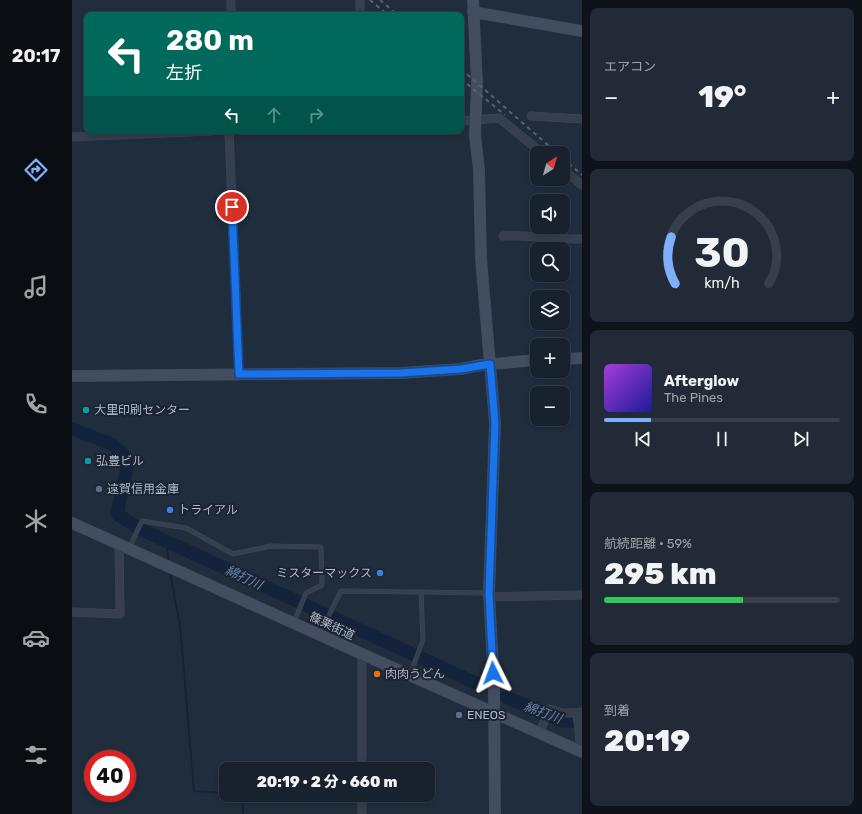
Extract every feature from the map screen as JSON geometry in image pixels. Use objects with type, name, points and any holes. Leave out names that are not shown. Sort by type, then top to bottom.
[{"type":"street","points":[[231,0],[231,12]]},
{"type":"street","points":[[473,0],[477,83],[477,121],[475,135],[479,170],[481,260],[495,423],[489,595],[494,686],[495,814]]},
{"type":"street","points":[[360,2],[360,12]]},
{"type":"street","points":[[473,12],[582,31]]},
{"type":"street","points":[[531,116],[582,119]]},
{"type":"street","points":[[464,121],[500,118],[534,146]]},
{"type":"street","points":[[72,137],[142,134]]},
{"type":"street","points":[[229,134],[239,374]]},
{"type":"street","points":[[570,176],[582,185]]},
{"type":"street","points":[[503,236],[520,235],[554,239],[582,239]]},
{"type":"street","points":[[570,359],[582,358]]},
{"type":"street","points":[[72,376],[401,373],[461,369],[490,364],[530,361]]},
{"type":"street","name":"篠栗街道","points":[[72,523],[494,713],[542,728],[582,751]]},
{"type":"street","points":[[72,612],[120,614],[124,546]]},
{"type":"street","points":[[489,595],[582,596]]},
{"type":"street","points":[[362,654],[362,762]]},
{"type":"street","points":[[542,728],[549,709],[579,716],[582,751]]},
{"type":"street","points":[[362,802],[362,814]]},
{"type":"lane","points":[[124,546],[142,520],[186,528],[233,554],[271,546],[321,547],[322,585],[306,593],[294,623]]},
{"type":"lane","points":[[319,635],[341,591],[489,595]]},
{"type":"lane","points":[[410,676],[423,640],[421,592]]},
{"type":"waterway","name":"綿打川","points":[[72,429],[112,444],[123,454],[127,467],[117,514],[140,529],[480,685]]},
{"type":"waterway","points":[[166,541],[169,562]]},
{"type":"waterway","points":[[170,572],[180,626],[194,791],[219,793]]},
{"type":"waterway","name":"綿打川","points":[[506,697],[562,721],[572,721],[582,718]]},
{"type":"waterway","points":[[242,802],[243,814]]},
{"type":"railway","points":[[370,0],[384,12]]},
{"type":"railway","points":[[380,0],[394,12]]},
{"type":"railway","points":[[464,72],[549,146]]},
{"type":"railway","points":[[464,81],[505,115]]},
{"type":"railway","points":[[570,164],[582,175]]},
{"type":"place","name":"大里印刷センター","points":[[86,410]]},
{"type":"place","name":"弘豊ビル","points":[[88,461]]},
{"type":"place","name":"遠賀信用金庫","points":[[99,489]]},
{"type":"place","name":"トライアル","points":[[170,510]]},
{"type":"place","name":"ミスターマックス","points":[[380,573]]},
{"type":"place","name":"肉肉うどん","points":[[377,674]]},
{"type":"place","name":"ENEOS","points":[[459,715]]},
{"type":"route","points":[[232,207],[239,374],[401,373],[461,369],[490,364],[495,423],[489,593],[493,673]]}]
